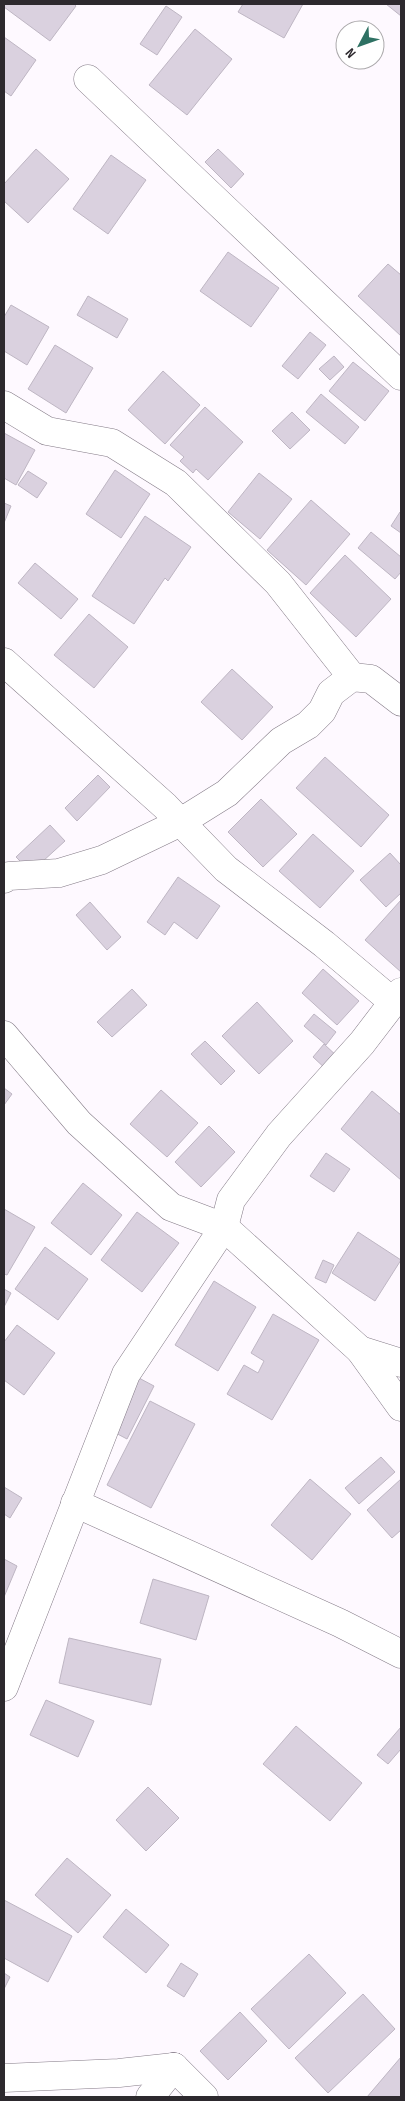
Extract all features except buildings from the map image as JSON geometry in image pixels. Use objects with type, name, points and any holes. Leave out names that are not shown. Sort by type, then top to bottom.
[{"type":"street","points":[[88,79],[401,376]]},
{"type":"street","points":[[4,406],[48,432],[112,443],[176,483],[278,583],[352,676],[370,679],[401,702]]},
{"type":"street","points":[[4,662],[165,806],[226,869],[397,997],[362,1043],[274,1142],[231,1200],[224,1227],[126,1374],[4,1687]]},
{"type":"street","points":[[4,878],[9,876],[59,873],[102,860],[179,822],[227,793],[281,741],[308,725],[322,711],[332,693],[352,676]]},
{"type":"street","points":[[4,1035],[79,1123],[171,1207],[224,1227],[360,1350],[401,1407]]},
{"type":"street","points":[[360,1350],[401,1363]]},
{"type":"street","points":[[75,1504],[340,1624],[401,1654]]},
{"type":"street","points":[[4,2078],[119,2073],[174,2067]]},
{"type":"street","points":[[150,2097],[174,2067]]},
{"type":"street","points":[[174,2067],[204,2097]]}]
